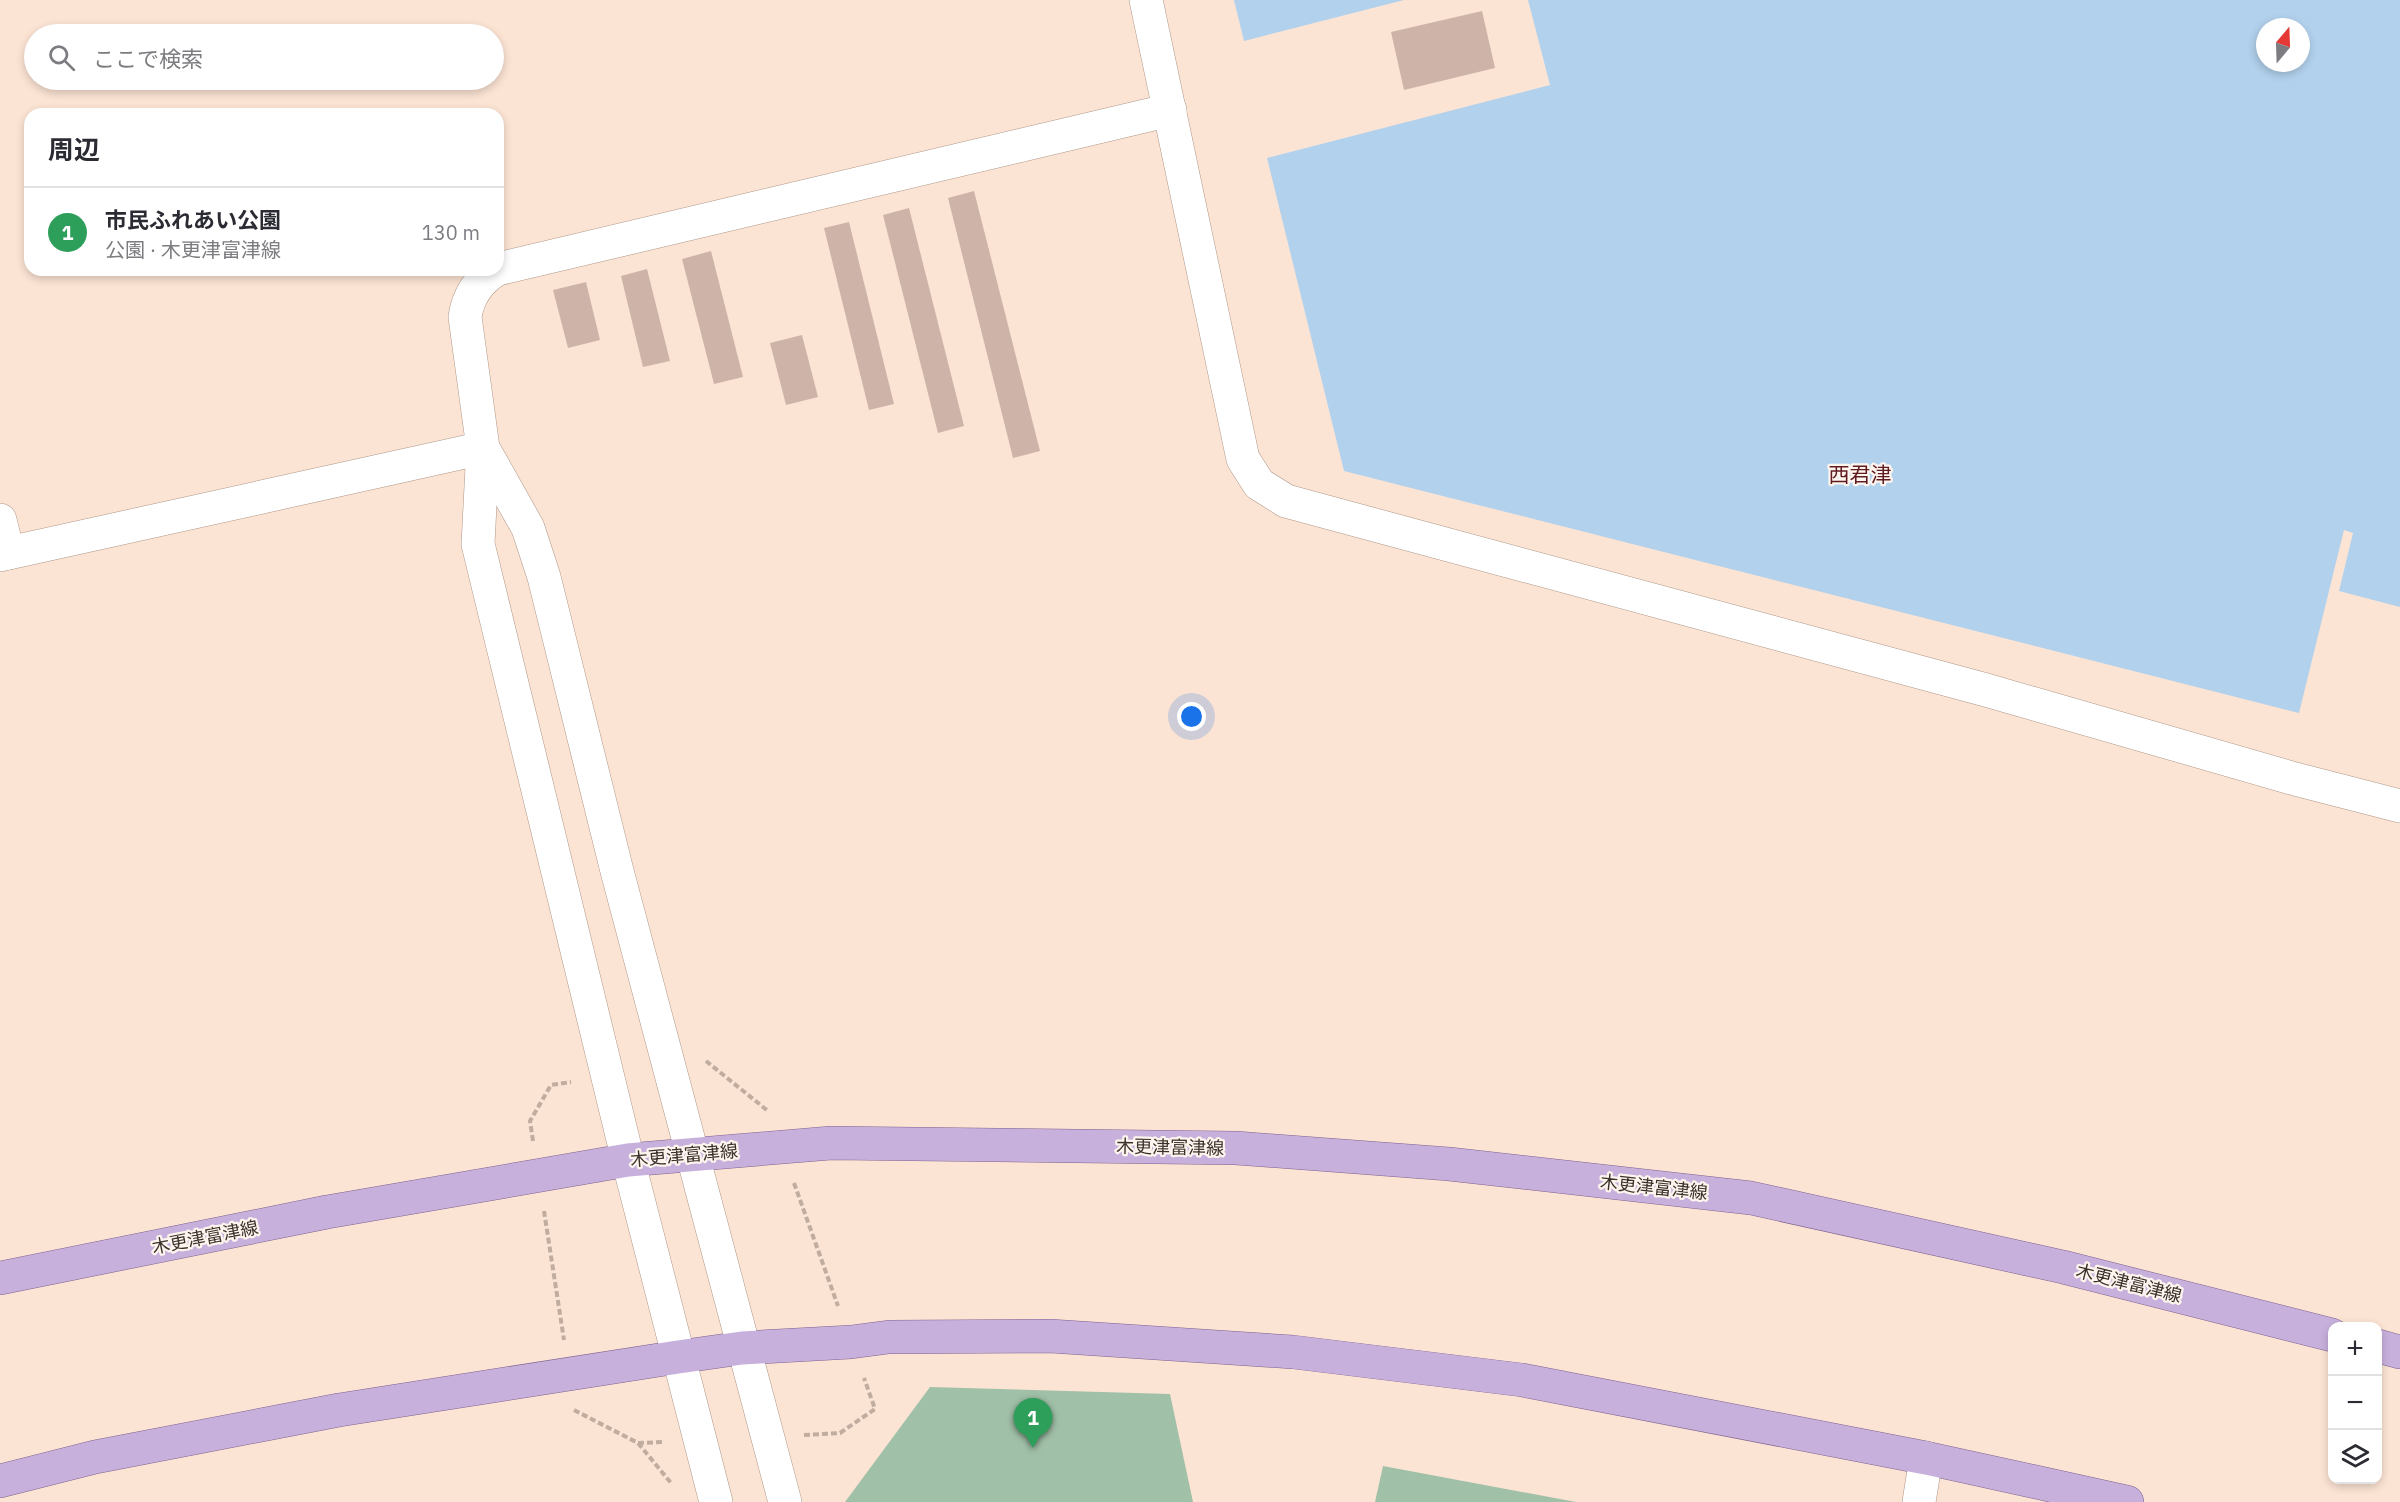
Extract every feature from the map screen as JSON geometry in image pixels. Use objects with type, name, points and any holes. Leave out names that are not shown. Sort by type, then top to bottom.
[{"type":"main road","name":"木更津富津線","points":[[0,1278],[327,1212],[628,1160],[831,1143],[1236,1148],[1449,1164],[1751,1198],[2063,1266],[2328,1334]]},
{"type":"main road","points":[[0,1481],[95,1456],[327,1412],[569,1372],[742,1348],[851,1342],[889,1337],[1050,1336],[1293,1352],[1522,1380],[1926,1458],[2127,1502]]},
{"type":"main road","points":[[2382,1347],[2400,1352]]},
{"type":"street","points":[[1146,0],[1243,459],[1259,484],[1286,501],[1963,684],[2295,779],[2400,806]]},
{"type":"street","points":[[504,268],[1170,110]]},
{"type":"street","points":[[489,276],[478,284],[467,305],[465,317],[483,448],[478,544],[628,1160],[716,1502]]},
{"type":"street","points":[[0,520],[4,554],[483,448]]},
{"type":"street","points":[[483,448],[528,528],[544,576],[617,871],[742,1348],[785,1502]]},
{"type":"street","points":[[1919,1502],[1926,1458]]},
{"type":"path","points":[[706,1061],[768,1112],[781,1147],[875,1409],[840,1433]]},
{"type":"path","points":[[551,1085],[530,1121],[574,1412],[638,1443],[674,1486]]},
{"type":"green space","points":[[930,1387],[1170,1394],[1193,1502],[845,1502]]},
{"type":"green space","points":[[1383,1466],[1576,1502],[1375,1502]]},
{"type":"water","points":[[1234,0],[1404,0],[1244,41]]},
{"type":"water","points":[[1528,0],[2400,0],[2400,607],[2339,591],[2353,533],[2344,530],[2299,713],[1344,471],[1267,158],[1550,85]]},
{"type":"building","points":[[1482,11],[1495,68],[1404,90],[1391,32]]},
{"type":"building","points":[[974,191],[1040,451],[1013,458],[948,198]]},
{"type":"building","points":[[909,208],[964,426],[938,433],[883,215]]},
{"type":"building","points":[[849,222],[894,404],[869,410],[824,228]]},
{"type":"building","points":[[711,251],[743,377],[714,384],[682,259]]},
{"type":"building","points":[[647,269],[670,361],[643,367],[621,276]]},
{"type":"building","points":[[586,282],[600,340],[568,348],[553,290]]},
{"type":"building","points":[[802,335],[818,397],[786,405],[770,343]]},
{"type":"place","name":"市民ふれあい公園","points":[[1033,1448]]},
{"type":"district","name":"西君津","points":[[1860,474]]}]
